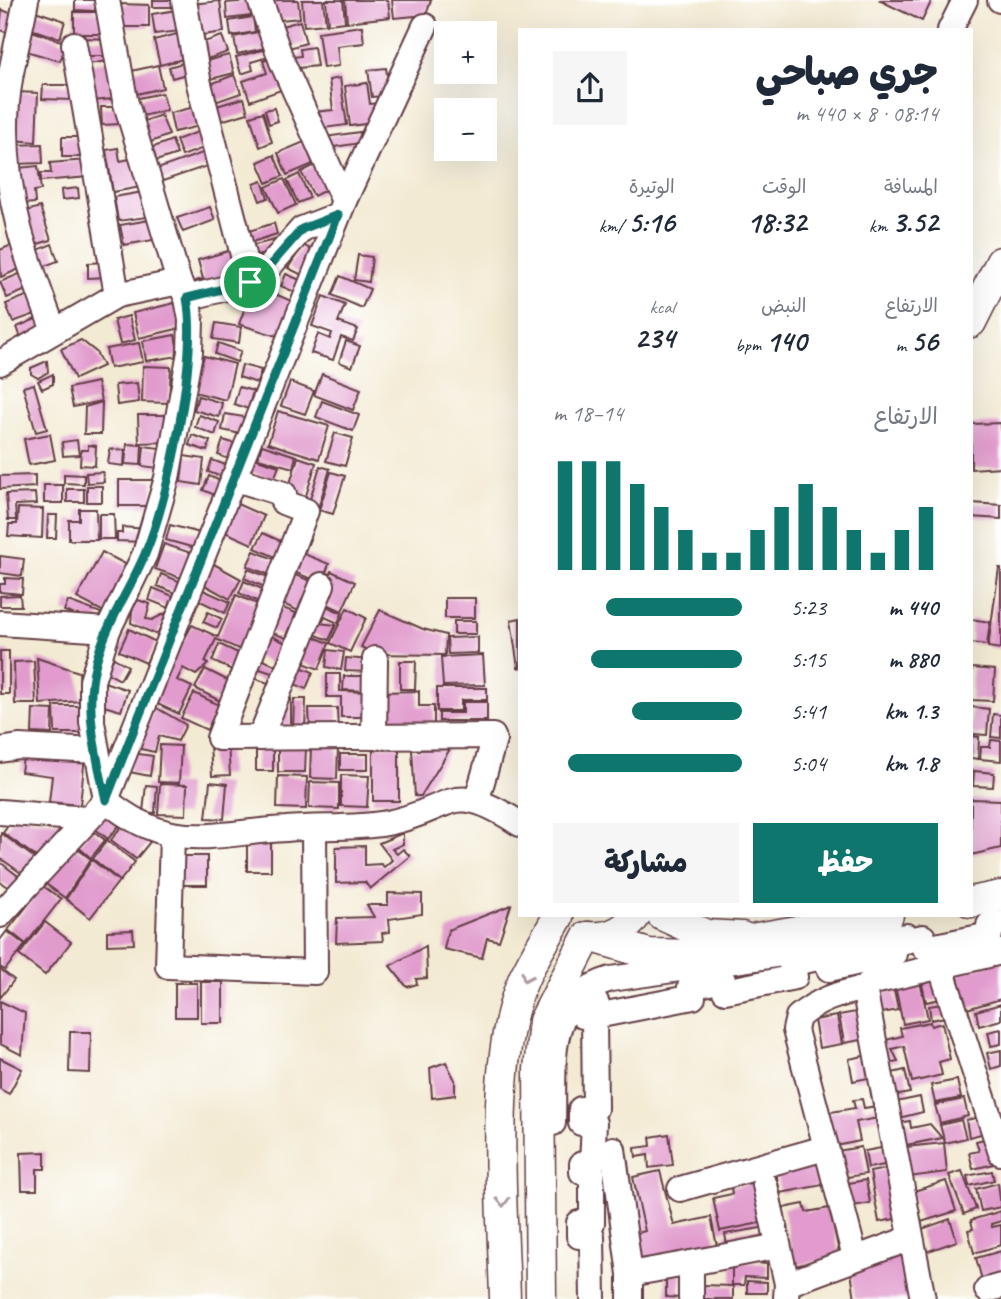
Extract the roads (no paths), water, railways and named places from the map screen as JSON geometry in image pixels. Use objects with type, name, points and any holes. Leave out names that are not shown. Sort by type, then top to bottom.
[{"type":"main road","points":[[973,318],[1001,262]]},
{"type":"main road","points":[[973,902],[1001,896]]},
{"type":"main road","points":[[505,1299],[502,1123],[505,1062],[523,979],[557,917]]},
{"type":"main road","points":[[559,917],[571,930],[649,954],[701,956],[757,938],[877,917]]},
{"type":"main road","points":[[541,1299],[538,1082],[544,1021],[592,937],[621,930],[634,917]]},
{"type":"main road","points":[[667,917],[706,934],[757,938]]},
{"type":"street","points":[[26,0],[5,121],[12,207],[21,244],[54,331]]},
{"type":"street","points":[[107,0],[125,100],[191,320],[190,352],[159,516],[145,554],[108,630],[92,681],[96,751],[106,800],[149,829],[172,836],[239,836],[387,822],[440,803],[477,799],[518,823]]},
{"type":"street","points":[[184,0],[199,84],[250,282]]},
{"type":"street","points":[[260,0],[341,208]]},
{"type":"street","points":[[951,28],[965,0]]},
{"type":"street","points":[[0,915],[106,800],[341,208],[425,26]]},
{"type":"street","points":[[74,44],[112,250],[117,295]]},
{"type":"street","points":[[0,363],[117,295],[250,282],[267,269],[302,229],[341,208]]},
{"type":"street","points":[[233,478],[284,494],[283,502],[306,510],[219,738],[493,736],[477,799]]},
{"type":"street","points":[[260,738],[322,585]]},
{"type":"street","points":[[0,623],[108,630]]},
{"type":"street","points":[[374,737],[375,659]]},
{"type":"street","points":[[0,750],[19,747],[96,751]]},
{"type":"street","points":[[0,812],[87,819]]},
{"type":"street","points":[[172,836],[168,966],[315,972],[314,828]]},
{"type":"street","points":[[552,1299],[551,1155],[556,1035],[561,1018],[583,990],[611,979],[801,953],[1001,921]]},
{"type":"street","points":[[593,1299],[592,1236],[579,1236],[579,1223],[592,1223],[592,1172],[582,1172],[582,1164],[592,1164],[594,1123],[581,1123],[581,1109],[595,1109],[594,1016],[583,1016],[584,1002],[596,1002],[596,1016],[693,997],[690,987],[723,981],[726,991],[795,977],[791,964],[826,956],[829,969],[894,954],[892,944],[923,937],[925,948],[990,934],[989,925],[1001,921]]},
{"type":"street","points":[[855,1257],[795,1030],[798,1017],[831,996],[863,988],[869,983],[1001,952]]},
{"type":"street","points":[[940,965],[1001,1153]]},
{"type":"street","points":[[863,988],[923,1299]]},
{"type":"street","points":[[680,1189],[825,1148]]},
{"type":"street","points":[[613,1149],[630,1274],[630,1299]]},
{"type":"street","points":[[765,1185],[786,1291],[855,1257],[911,1238]]},
{"type":"street","points":[[630,1274],[778,1246]]},
{"type":"street","points":[[691,1263],[691,1299]]}]
